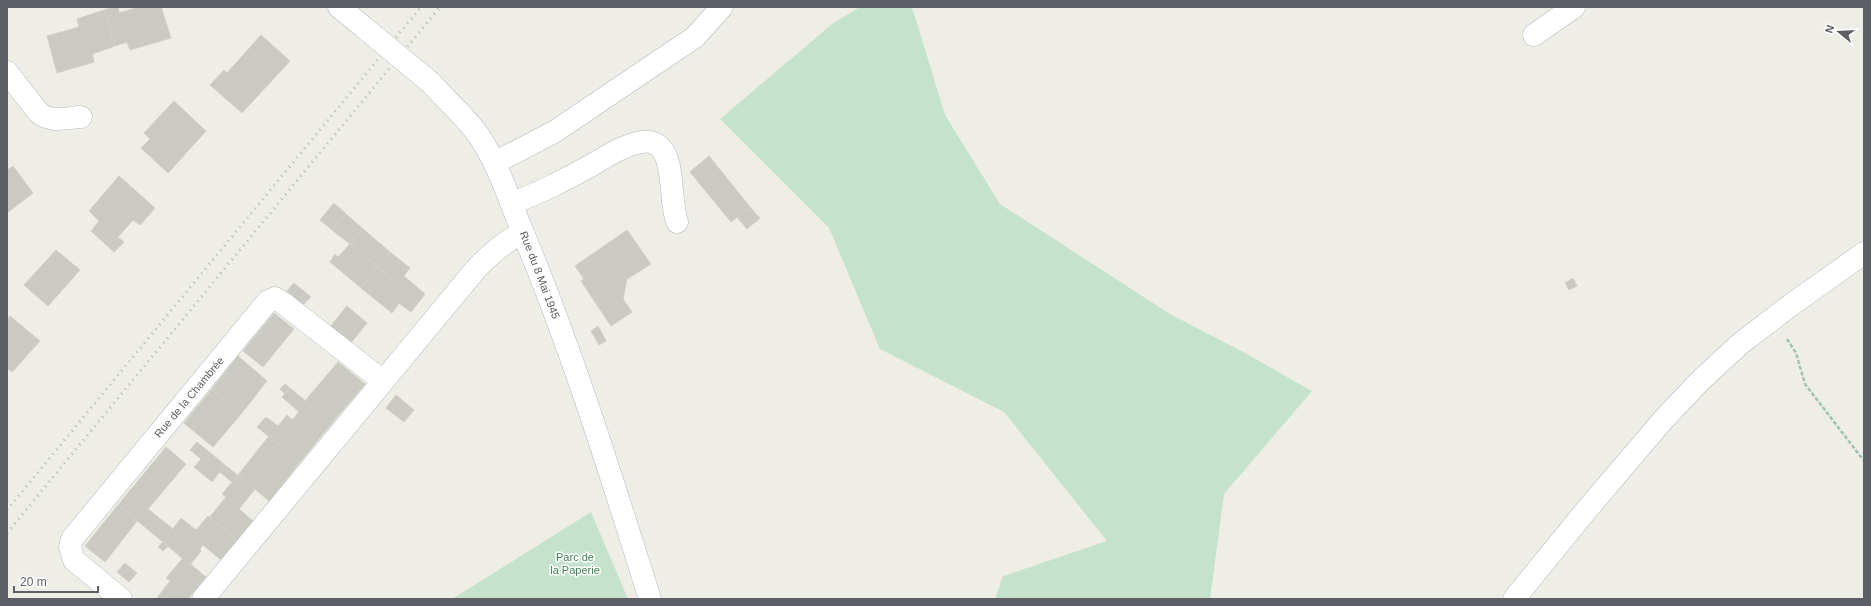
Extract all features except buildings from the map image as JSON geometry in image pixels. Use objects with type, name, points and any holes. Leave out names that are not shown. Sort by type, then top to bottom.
[{"type":"street","name":"Rue du 8 Mai 1945","points":[[339,7],[431,83],[479,136],[494,164],[512,203],[535,260],[584,392],[650,599]]},
{"type":"street","points":[[494,164],[554,132],[695,37],[722,7]]},
{"type":"street","points":[[1534,35],[1574,7]]},
{"type":"street","points":[[7,72],[44,118],[52,120],[81,117]]},
{"type":"street","points":[[512,203],[529,197],[628,146],[648,141],[657,145],[663,150],[666,157],[670,179],[672,210],[677,222]]},
{"type":"street","points":[[203,599],[486,259],[509,239],[523,232]]},
{"type":"street","points":[[1514,599],[1584,513],[1663,420],[1700,381],[1741,343],[1864,253]]},
{"type":"street","name":"Rue de la Chambrée","points":[[121,599],[74,560],[70,547],[72,539],[268,301],[274,298],[283,303],[383,381]]},
{"type":"path","points":[[1771,320],[1784,332],[1796,353],[1805,384],[1864,461]]},
{"type":"green space","points":[[860,7],[912,7],[945,115],[1000,204],[1170,314],[1245,353],[1312,391],[1224,494],[1210,599],[995,599],[1003,576],[1107,541],[1004,412],[880,349],[829,228],[720,119],[832,24]]},
{"type":"green space","name":"Parc de la Paperie","points":[[591,512],[628,599],[452,599]]},
{"type":"railway","points":[[7,510],[421,7]]},
{"type":"railway","points":[[7,533],[440,7]]}]
